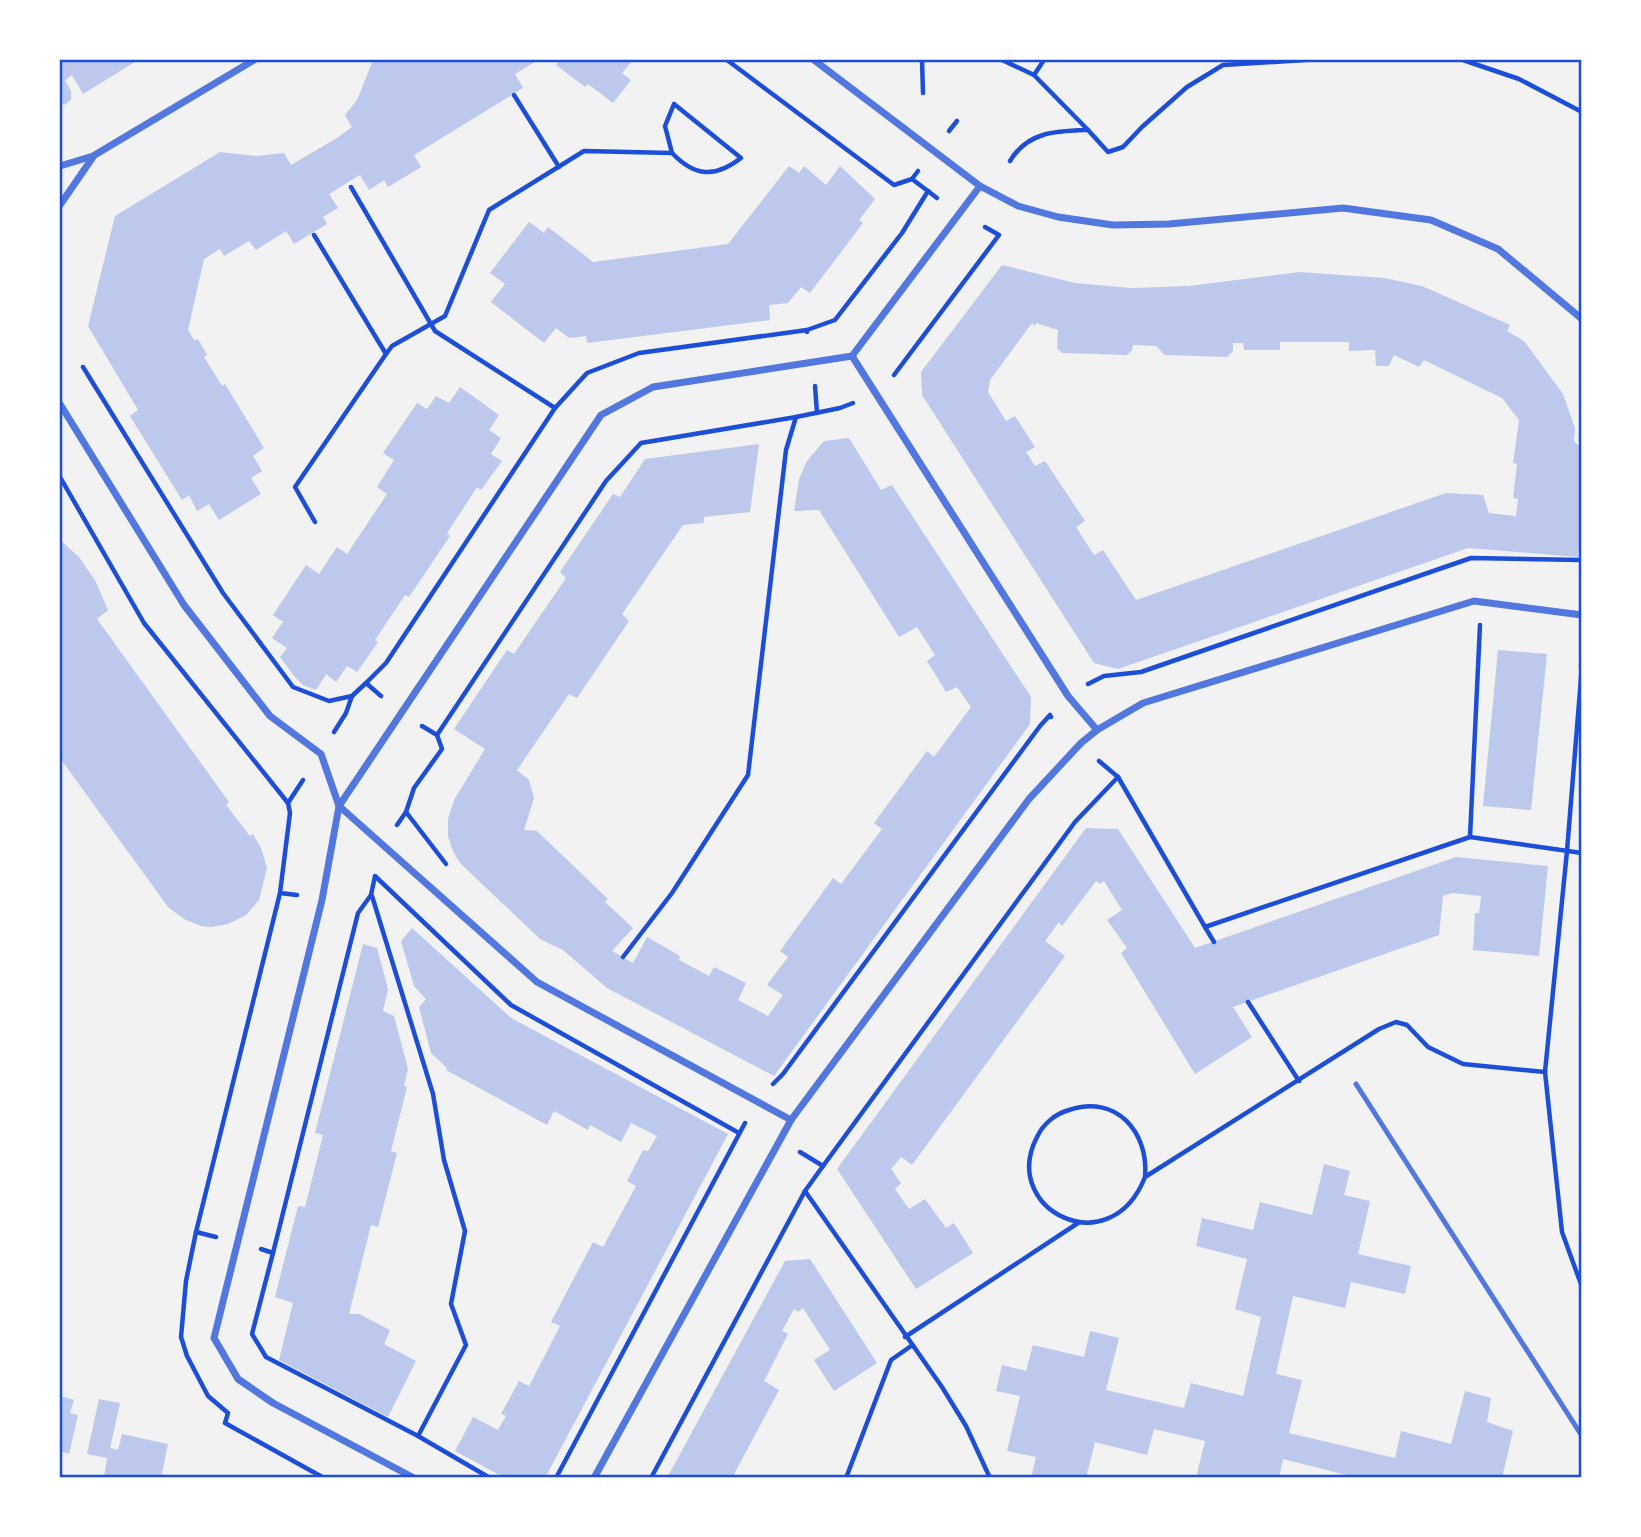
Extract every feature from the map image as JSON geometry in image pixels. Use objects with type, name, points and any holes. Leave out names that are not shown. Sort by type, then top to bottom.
[{"type":"street","points":[[60,166],[93,156],[254,60]]},
{"type":"street","points":[[814,60],[980,187],[1018,206],[1058,217],[1113,225],[1169,224],[1343,208],[1431,220],[1498,249],[1581,319]]},
{"type":"street","points":[[60,205],[93,156]]},
{"type":"street","points":[[414,1478],[273,1403],[238,1379],[214,1338],[322,900],[339,806],[601,415],[653,387],[852,356],[980,187]]},
{"type":"street","points":[[852,356],[1068,696],[1097,730]]},
{"type":"street","points":[[60,404],[184,605],[270,716],[321,754],[339,806],[537,982],[791,1120]]},
{"type":"street","points":[[594,1478],[791,1120],[1029,799],[1081,743],[1097,730],[1143,703],[1474,601],[1581,615]]},
{"type":"lane","points":[[1356,1084],[1581,1436]]},
{"type":"path","points":[[727,60],[894,185],[912,179],[922,167]]},
{"type":"path","points":[[922,60],[923,93]]},
{"type":"path","points":[[1002,60],[1034,75],[1108,152],[1123,147],[1187,87],[1223,65],[1305,60]]},
{"type":"path","points":[[1034,75],[1044,60]]},
{"type":"path","points":[[1463,60],[1519,79],[1581,111]]},
{"type":"path","points":[[514,95],[559,167]]},
{"type":"path","points":[[315,522],[295,487],[392,346],[445,316],[489,210],[583,151],[672,153],[690,169],[703,172],[729,167],[741,158],[674,104],[665,126],[672,153]]},
{"type":"path","points":[[947,134],[957,121]]},
{"type":"path","points":[[1010,161],[1031,138],[1053,131],[1088,130]]},
{"type":"path","points":[[912,179],[937,198]]},
{"type":"path","points":[[351,187],[435,331],[555,408]]},
{"type":"path","points":[[817,413],[813,362],[807,330],[835,320],[902,233],[928,191]]},
{"type":"path","points":[[437,735],[606,481],[641,443],[817,413],[859,401],[872,388],[889,382],[999,235],[985,227]]},
{"type":"path","points":[[314,235],[386,354]]},
{"type":"path","points":[[83,367],[223,593],[293,687],[329,701],[352,696],[366,684],[381,696]]},
{"type":"path","points":[[623,957],[672,893],[748,775],[786,450],[796,417]]},
{"type":"path","points":[[60,477],[144,623],[288,803]]},
{"type":"path","points":[[756,1101],[783,1074],[1050,715],[1068,696],[1104,676],[1141,672],[1471,558],[1581,560]]},
{"type":"path","points":[[1471,837],[1480,625]]},
{"type":"path","points":[[1581,656],[1567,851],[1545,1072],[1562,1232],[1581,1287]]},
{"type":"path","points":[[346,713],[352,696]]},
{"type":"path","points":[[1050,715],[1057,722]]},
{"type":"path","points":[[396,827],[406,812],[414,788],[442,749],[437,735],[422,725]]},
{"type":"path","points":[[1097,759],[1118,777],[1214,942]]},
{"type":"path","points":[[824,1166],[1075,822],[1118,777]]},
{"type":"path","points":[[1205,927],[1471,837],[1581,853]]},
{"type":"path","points":[[196,1232],[280,892]]},
{"type":"path","points":[[371,895],[433,1094],[444,1160],[466,1231],[451,1304],[466,1345],[418,1436]]},
{"type":"path","points":[[1248,1002],[1299,1081]]},
{"type":"path","points":[[905,1337],[1078,1223],[1113,1217],[1139,1194],[1147,1163],[1138,1134],[1117,1114],[1104,1108],[1076,1107],[1055,1116],[1040,1131],[1029,1159],[1032,1181],[1041,1200],[1051,1211],[1078,1223]]},
{"type":"path","points":[[651,1478],[805,1191],[942,1387],[966,1426],[990,1478]]},
{"type":"path","points":[[274,1253],[252,1334],[266,1356],[418,1436],[490,1478]]},
{"type":"path","points":[[846,1478],[891,1360],[911,1346]]},
{"type":"building","points":[[60,60],[138,60],[83,94],[72,75],[65,80],[71,91],[71,100],[64,105],[60,103]]},
{"type":"building","points":[[373,60],[538,60],[515,74],[523,88],[414,155],[421,167],[388,187],[384,180],[369,190],[360,175],[329,194],[338,208],[323,217],[327,224],[294,244],[286,231],[256,250],[249,241],[224,256],[220,249],[204,259],[188,330],[194,340],[198,339],[207,355],[204,357],[222,386],[225,384],[264,448],[253,456],[262,471],[251,478],[261,494],[219,520],[209,504],[197,511],[189,495],[182,500],[130,416],[138,410],[88,326],[115,216],[220,152],[257,156],[284,153],[291,165],[337,138],[352,127],[345,115],[357,100]]},
{"type":"building","points":[[560,60],[633,60],[622,73],[631,80],[613,103],[588,84],[585,87],[556,65]]},
{"type":"building","points":[[789,166],[799,173],[804,166],[826,185],[840,166],[875,199],[859,220],[863,223],[810,293],[801,287],[788,303],[769,305],[770,320],[587,343],[586,336],[569,338],[556,328],[544,343],[491,302],[505,284],[490,273],[529,222],[544,233],[548,227],[593,262],[728,244]]},
{"type":"building","points":[[1002,265],[1075,283],[1131,288],[1189,286],[1299,272],[1384,278],[1422,286],[1510,325],[1507,331],[1524,341],[1563,394],[1575,428],[1574,442],[1580,446],[1581,520],[1578,557],[1468,548],[1118,669],[1094,663],[922,395],[921,372]],"holes":[[[1032,323],[1035,326],[1036,323],[1058,330],[1057,348],[1062,353],[1127,355],[1133,345],[1156,346],[1165,355],[1227,357],[1233,351],[1233,343],[1243,343],[1244,350],[1280,350],[1280,342],[1349,342],[1349,351],[1375,350],[1376,366],[1389,366],[1394,355],[1419,367],[1424,360],[1502,398],[1519,420],[1513,463],[1517,464],[1513,498],[1518,499],[1516,516],[1489,513],[1483,495],[1446,493],[1136,600],[1103,550],[1094,555],[1076,527],[1085,521],[1045,461],[1035,466],[1026,452],[1035,447],[1015,416],[1006,421],[988,392],[990,380]]]},
{"type":"building","points":[[460,387],[499,415],[489,430],[501,438],[491,454],[502,461],[481,490],[477,487],[447,533],[450,536],[409,597],[405,595],[357,672],[347,666],[336,682],[326,674],[316,690],[303,685],[280,657],[287,648],[272,638],[283,622],[273,615],[306,565],[319,574],[337,547],[347,554],[387,494],[377,487],[394,460],[383,453],[417,403],[427,409],[436,396],[449,403]]},
{"type":"building","points":[[849,438],[881,490],[892,485],[1031,697],[1030,724],[774,1076],[607,988],[563,950],[540,939],[460,863],[448,837],[448,819],[454,800],[485,749],[454,729],[507,650],[514,654],[566,578],[560,572],[613,494],[620,497],[645,459],[759,444],[750,512],[704,517],[704,523],[683,525],[622,614],[629,621],[577,698],[569,694],[517,770],[529,780],[534,798],[524,830],[537,831],[608,899],[605,902],[633,928],[612,951],[633,963],[647,937],[680,956],[679,960],[709,976],[714,967],[746,983],[738,1000],[768,1016],[783,995],[767,985],[788,957],[780,951],[833,878],[841,884],[882,829],[874,823],[927,751],[934,757],[971,707],[957,687],[946,692],[927,661],[935,655],[917,627],[899,637],[819,510],[794,511],[799,479],[807,461],[824,441]]},
{"type":"building","points":[[60,540],[79,557],[96,582],[108,610],[97,619],[229,802],[226,805],[250,836],[253,834],[261,848],[267,868],[259,900],[246,915],[228,924],[201,926],[184,919],[168,907],[60,758]]},
{"type":"building","points":[[1498,650],[1547,654],[1531,810],[1483,806]]},
{"type":"building","points":[[1086,828],[1118,829],[1195,948],[1456,857],[1548,866],[1539,956],[1473,950],[1475,913],[1479,913],[1481,896],[1452,893],[1443,896],[1439,935],[1233,1007],[1252,1037],[1195,1074],[1121,953],[1127,948],[1107,920],[1122,910],[1104,881],[1100,884],[1096,881],[1062,926],[1059,922],[1045,941],[1065,956],[912,1165],[901,1157],[891,1169],[901,1183],[895,1189],[909,1209],[925,1199],[946,1228],[954,1223],[973,1253],[916,1289],[837,1169]]},
{"type":"building","points":[[412,928],[511,1018],[728,1134],[545,1478],[505,1478],[455,1451],[473,1417],[498,1430],[506,1416],[501,1414],[519,1381],[529,1386],[560,1326],[551,1322],[593,1242],[603,1247],[636,1186],[627,1181],[643,1150],[648,1151],[657,1136],[631,1123],[621,1142],[590,1125],[588,1130],[554,1111],[547,1125],[446,1070],[431,1053],[419,1007],[426,999],[414,986],[401,941]]},
{"type":"building","points":[[363,944],[377,948],[388,989],[383,1011],[394,1016],[408,1069],[404,1086],[407,1087],[391,1151],[397,1153],[378,1227],[371,1225],[349,1314],[359,1314],[390,1330],[384,1344],[416,1361],[388,1417],[279,1360],[293,1303],[275,1297],[298,1206],[305,1207],[323,1135],[315,1133]]},
{"type":"building","points":[[1324,1164],[1350,1171],[1344,1195],[1370,1201],[1358,1254],[1411,1266],[1405,1294],[1351,1282],[1345,1308],[1293,1296],[1276,1374],[1302,1380],[1289,1433],[1395,1458],[1401,1431],[1451,1444],[1465,1391],[1491,1398],[1487,1422],[1513,1431],[1502,1478],[1358,1478],[1283,1459],[1279,1478],[1196,1478],[1205,1441],[1154,1429],[1147,1455],[1095,1442],[1086,1478],[1031,1478],[1036,1457],[1007,1451],[1020,1396],[996,1391],[1002,1365],[1026,1371],[1033,1345],[1084,1357],[1090,1331],[1119,1338],[1106,1390],[1184,1408],[1191,1383],[1243,1396],[1261,1317],[1235,1309],[1247,1259],[1196,1246],[1202,1218],[1253,1230],[1260,1202],[1312,1215]]},
{"type":"building","points":[[810,1259],[877,1363],[834,1391],[814,1360],[830,1350],[803,1308],[798,1312],[794,1309],[782,1331],[788,1334],[764,1381],[779,1390],[732,1478],[667,1478],[785,1261]]},
{"type":"building","points":[[60,1396],[74,1400],[70,1413],[78,1415],[69,1454],[60,1451]]},
{"type":"building","points":[[99,1399],[120,1403],[110,1448],[118,1450],[122,1434],[168,1444],[161,1478],[104,1478],[107,1458],[87,1454]]}]
